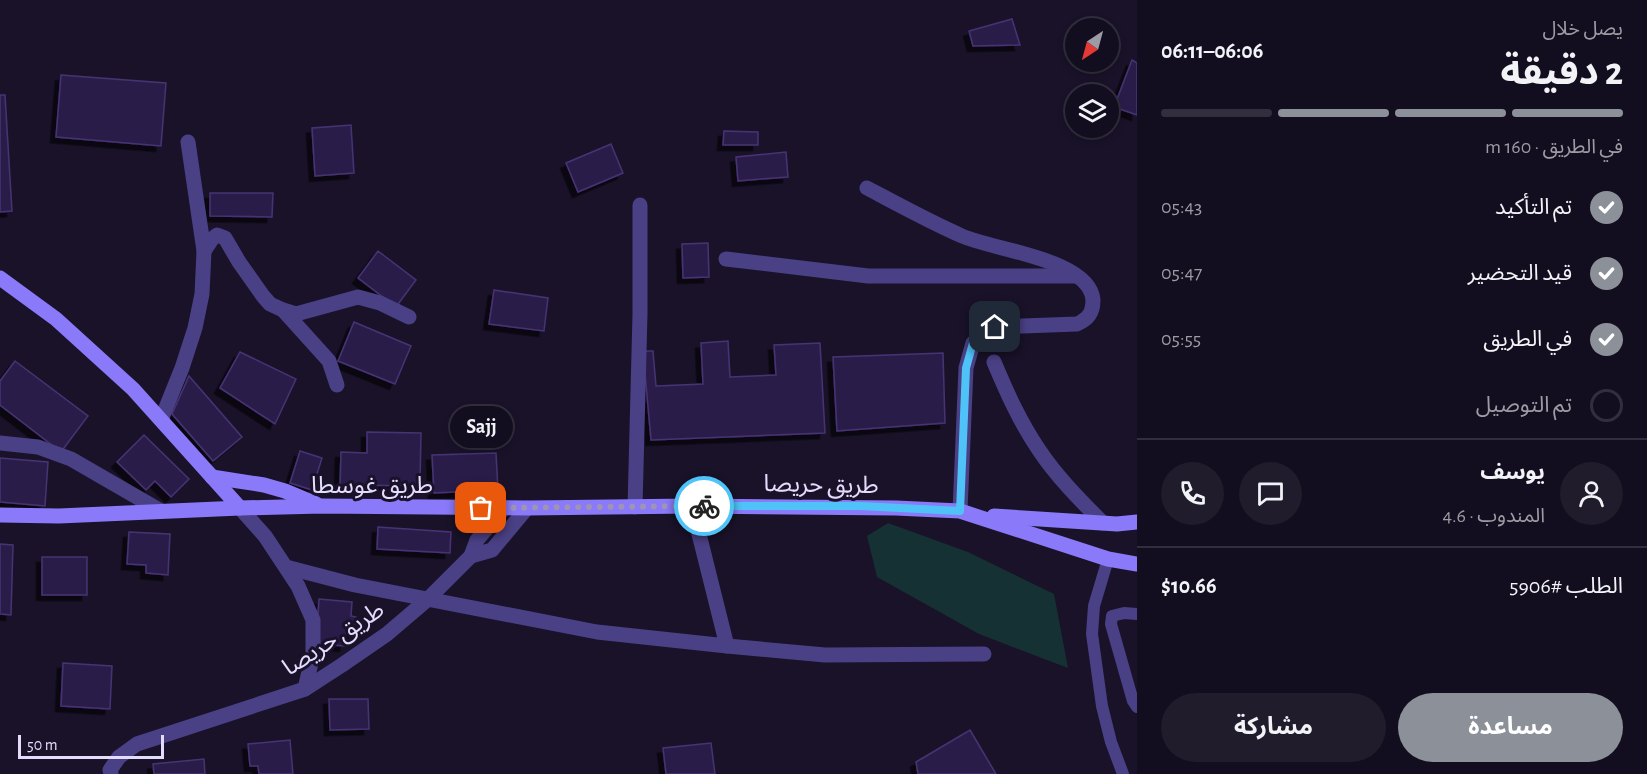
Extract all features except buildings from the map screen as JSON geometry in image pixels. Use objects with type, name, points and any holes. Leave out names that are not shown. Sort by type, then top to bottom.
[{"type":"main road","points":[[0,278],[56,319],[133,389],[240,508]]},
{"type":"main road","points":[[212,477],[264,485],[322,506]]},
{"type":"main road","name":"طريق غوسطا","points":[[0,515],[59,516],[322,506],[504,508]]},
{"type":"main road","name":"طريق حريصا","points":[[504,508],[860,506],[1117,524],[1137,522]]},
{"type":"main road","name":"طريق حريصا","points":[[965,513],[1108,559],[1137,565]]},
{"type":"street","points":[[161,420],[182,368],[195,328],[202,294],[204,251],[188,142]]},
{"type":"street","points":[[867,188],[965,237],[1048,260],[1079,276],[1092,291],[1093,308],[1086,320],[1077,324],[995,327],[973,343],[966,368],[965,513]]},
{"type":"street","points":[[635,507],[640,314],[640,205]]},
{"type":"street","points":[[204,251],[212,238],[217,235],[225,238],[263,296],[270,304],[283,310],[296,314],[358,297],[380,303],[409,317]]},
{"type":"street","points":[[726,259],[868,276],[1079,276]]},
{"type":"street","points":[[283,310],[329,361],[338,385]]},
{"type":"street","points":[[994,362],[1013,407],[1039,450],[1069,488],[1103,523]]},
{"type":"street","points":[[0,443],[38,447],[70,459],[161,511]]},
{"type":"street","points":[[692,506],[727,646]]},
{"type":"street","points":[[240,508],[265,536],[286,567],[298,586],[313,620],[313,654],[305,689]]},
{"type":"street","name":"طريق حريصا","points":[[111,774],[110,770],[119,757],[137,744],[305,689],[387,634],[428,599],[471,556],[477,540],[504,508]]},
{"type":"street","name":"طريق حريصا","points":[[471,556],[492,550],[527,508]]},
{"type":"street","points":[[286,567],[355,585],[597,633],[825,656],[984,654]]},
{"type":"lane","points":[[1108,559],[1094,606],[1092,634],[1102,706],[1111,742],[1123,774]]},
{"type":"lane","points":[[1137,614],[1124,613],[1112,616],[1111,624],[1132,701],[1137,707]]},
{"type":"green space","points":[[888,523],[968,552],[1054,594],[1068,668],[979,634],[877,577],[867,536]]},
{"type":"way so far","points":[[481,508],[704,506]]},
{"type":"place","name":"Sajj","points":[[481,508]]},
{"type":"route","points":[[704,506],[860,506],[960,511],[966,368],[973,343],[995,327]]}]
